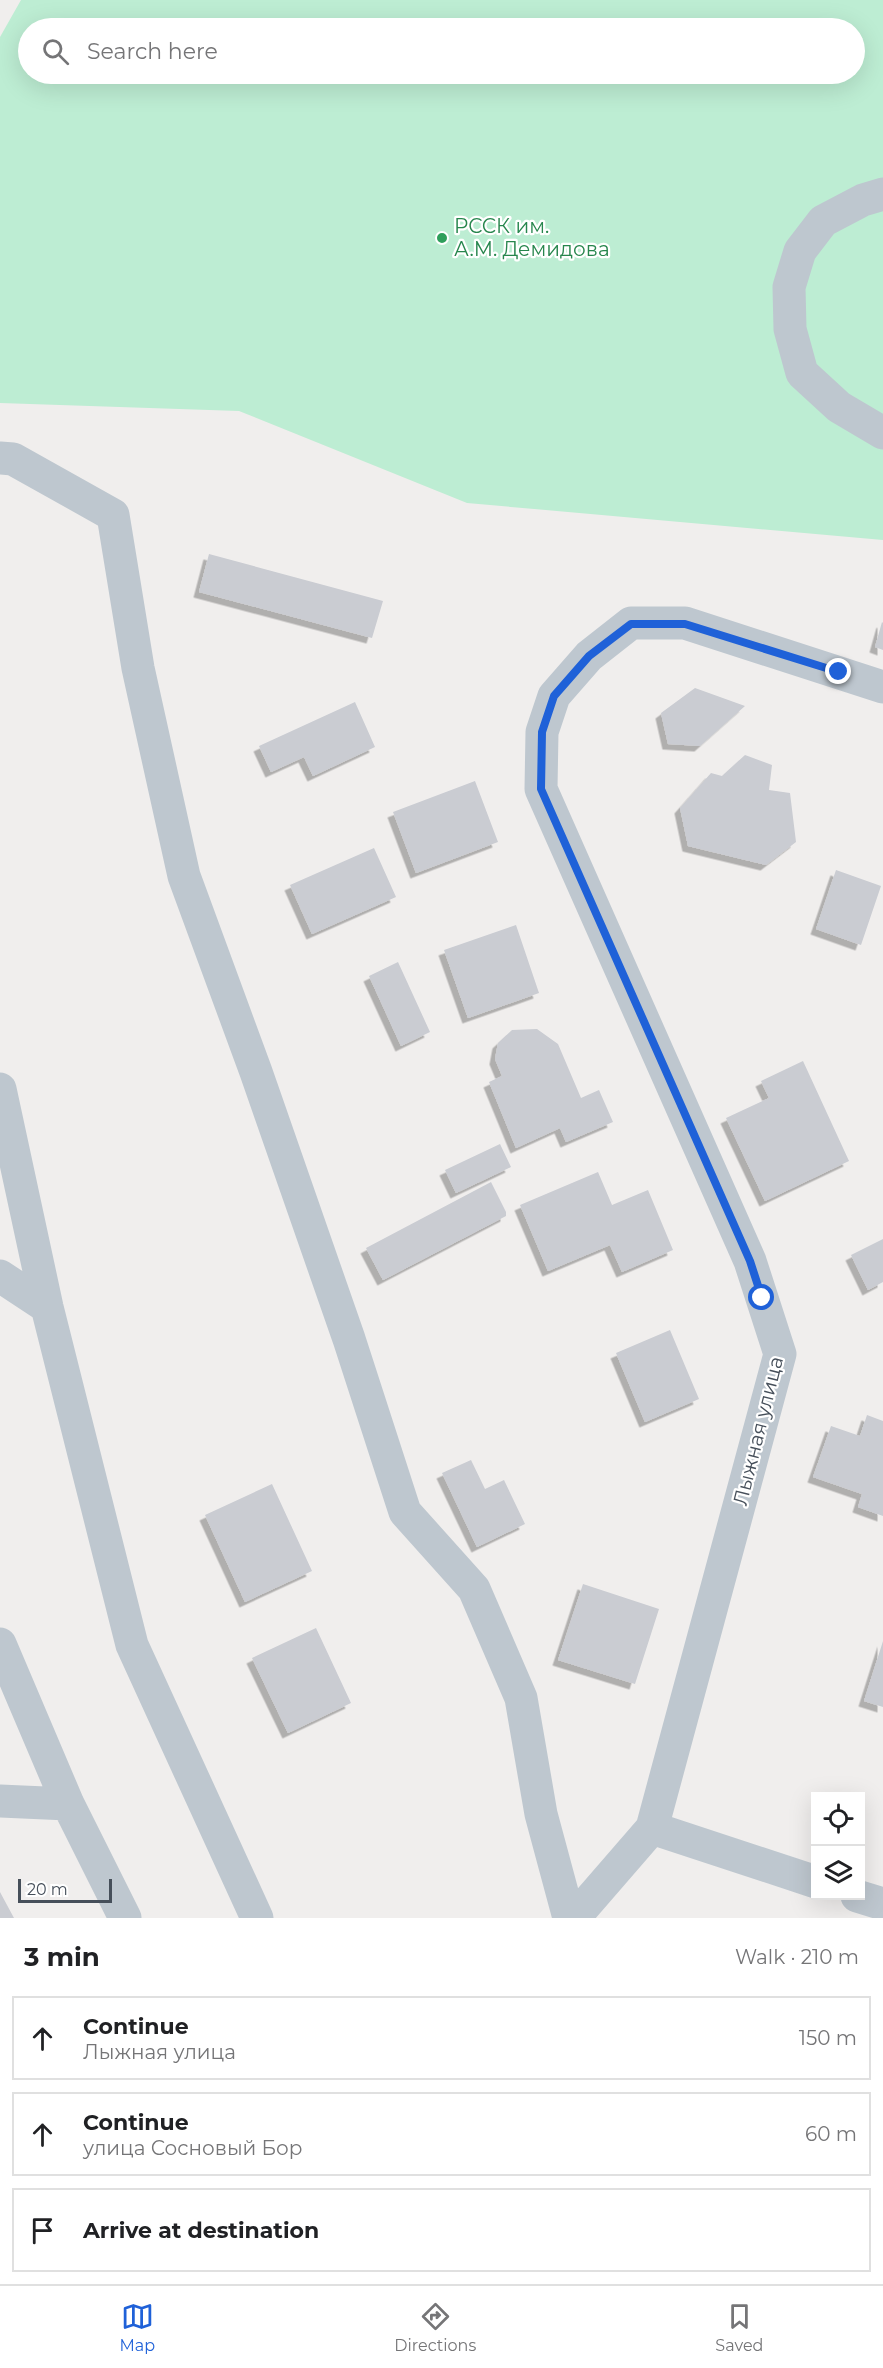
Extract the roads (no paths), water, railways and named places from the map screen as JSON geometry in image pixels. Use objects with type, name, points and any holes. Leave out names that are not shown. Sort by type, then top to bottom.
[{"type":"street","points":[[883,194],[863,200],[822,221],[800,251],[789,286],[790,329],[802,373],[839,407],[883,433]]},
{"type":"street","points":[[0,458],[13,459],[113,514],[138,668],[184,876],[252,1061],[345,1328],[405,1512],[474,1589],[521,1698],[541,1814],[569,1918]]},
{"type":"street","name":"Лыжная улица","points":[[574,1918],[652,1828],[780,1354],[750,1261],[541,789],[542,732],[554,696],[589,656],[631,624],[685,624],[883,687]]},
{"type":"street","points":[[0,1089],[47,1307],[132,1645],[257,1918]]},
{"type":"street","points":[[0,1276],[47,1307]]},
{"type":"street","points":[[0,1644],[68,1804],[126,1918]]},
{"type":"street","points":[[0,1801],[68,1804]]},
{"type":"street","points":[[652,1828],[811,1880]]},
{"type":"street","points":[[865,1899],[883,1904]]},
{"type":"place","name":"РССК им. А.М. Демидова","points":[[442,238]]}]
